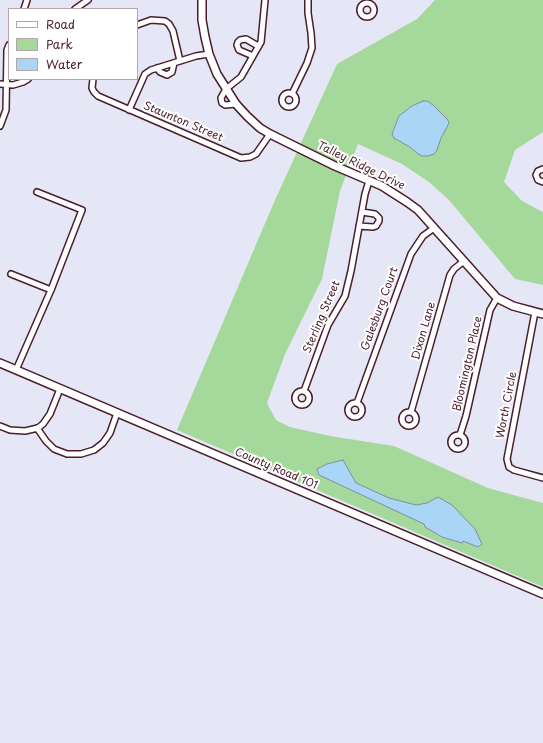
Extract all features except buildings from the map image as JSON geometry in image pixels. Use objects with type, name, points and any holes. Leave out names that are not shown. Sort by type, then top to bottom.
[{"type":"street","points":[[76,8],[88,0]]},
{"type":"street","name":"Talley Ridge Drive","points":[[202,0],[202,20],[209,54],[217,74],[236,104],[251,120],[270,134],[335,166],[393,192],[418,210],[498,298],[513,306],[543,314]]},
{"type":"street","points":[[226,89],[241,77],[260,42],[265,0]]},
{"type":"street","points":[[292,94],[307,63],[312,48],[312,33],[308,13],[308,0]]},
{"type":"street","points":[[138,25],[151,20],[165,21],[170,24],[180,61]]},
{"type":"street","points":[[253,56],[239,50],[238,42],[246,39],[258,46]]},
{"type":"street","points":[[0,126],[1,119],[6,110],[3,85],[8,48]]},
{"type":"street","points":[[129,110],[145,74],[157,68],[196,56],[209,54]]},
{"type":"street","points":[[157,68],[160,72],[166,75],[172,72],[174,63]]},
{"type":"street","points":[[3,85],[23,82],[26,80]]},
{"type":"street","name":"Staunton Street","points":[[93,80],[92,88],[98,96],[241,158],[250,158],[256,154],[270,134]]},
{"type":"street","name":"Talley Ridge Drive","points":[[226,89],[221,98],[222,103],[228,105],[236,104]]},
{"type":"street","points":[[543,169],[538,171],[536,175],[538,180],[543,182]]},
{"type":"street","name":"Sterling Street","points":[[304,391],[328,325],[345,296],[369,181]]},
{"type":"street","points":[[16,370],[51,290],[82,210],[37,192]]},
{"type":"street","points":[[359,226],[373,227],[378,224],[379,221],[379,218],[374,214],[362,212]]},
{"type":"street","name":"Galesburg Court","points":[[357,403],[411,254],[423,236],[434,228]]},
{"type":"street","name":"Dixon Lane","points":[[411,412],[450,275],[454,269],[464,261]]},
{"type":"street","points":[[11,274],[51,290]]},
{"type":"street","name":"Bloomington Place","points":[[460,435],[468,408],[490,310],[498,298]]},
{"type":"street","name":"Worth Circle","points":[[535,312],[507,458],[510,467],[514,470],[543,478]]},
{"type":"street","name":"County Road 101","points":[[0,364],[543,594]]},
{"type":"street","points":[[0,426],[10,430],[25,431],[37,428],[43,424],[50,414],[60,389]]},
{"type":"street","points":[[37,428],[54,449],[67,454],[81,454],[94,450],[103,443],[110,433],[117,413]]},
{"type":"green space","points":[[435,0],[543,0],[543,132],[515,150],[504,182],[522,201],[543,212],[543,285],[515,279],[449,200],[429,182],[402,164],[358,144],[340,191],[322,279],[285,354],[267,403],[276,420],[290,427],[330,436],[394,446],[488,488],[543,503],[543,587],[177,430],[275,200],[337,64],[417,19]]},
{"type":"water","points":[[423,101],[427,101],[433,105],[449,122],[437,150],[434,154],[428,156],[422,156],[417,153],[410,147],[394,138],[392,134],[399,116],[412,106]]},
{"type":"water","points":[[343,460],[356,483],[389,498],[416,505],[427,503],[438,497],[452,505],[475,529],[482,544],[478,547],[463,541],[462,543],[442,537],[425,527],[424,524],[319,475],[317,469],[327,464]]}]
